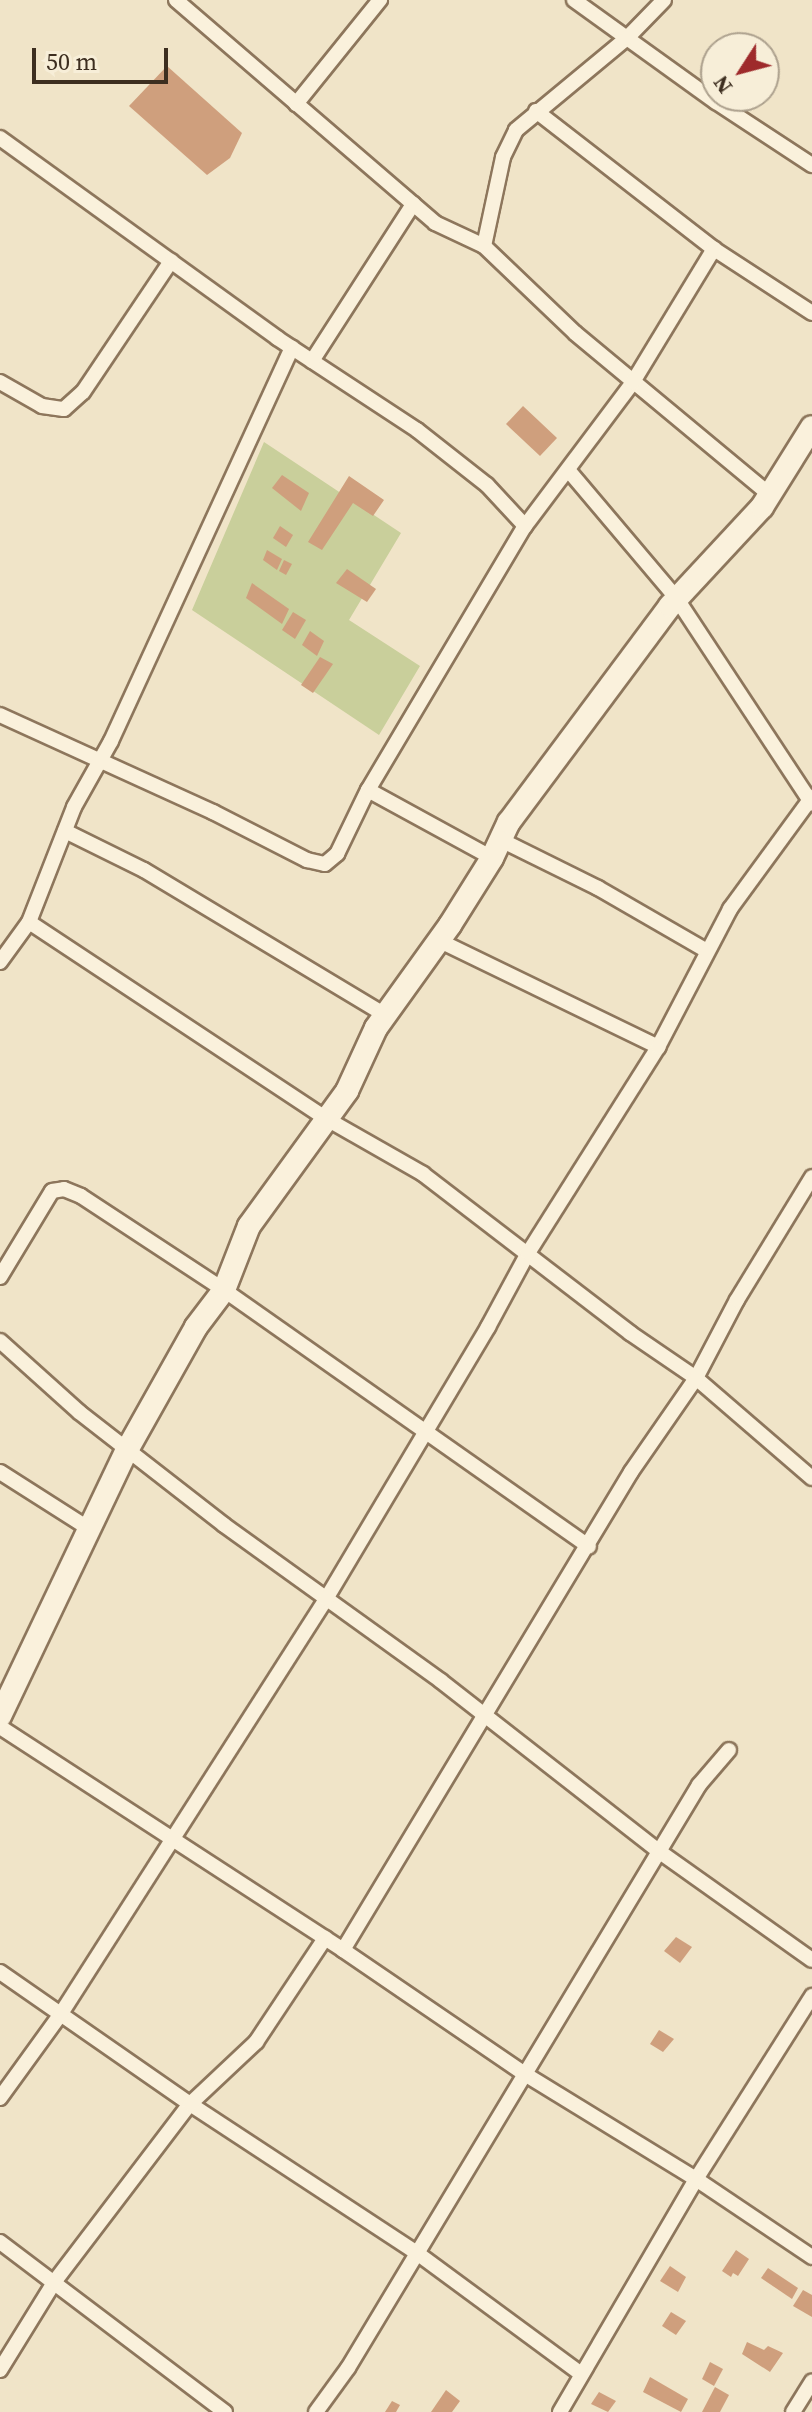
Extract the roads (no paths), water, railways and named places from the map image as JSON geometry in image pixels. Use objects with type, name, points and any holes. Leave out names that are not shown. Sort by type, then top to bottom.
[{"type":"main road","points":[[0,1716],[127,1450],[196,1327],[224,1290],[249,1226],[347,1091],[385,1015],[438,940],[518,810],[677,599],[770,495],[812,427]]},
{"type":"street","points":[[176,0],[435,223],[484,246],[563,322],[770,495]]},
{"type":"street","points":[[296,104],[380,0]]},
{"type":"street","points":[[574,0],[812,165]]},
{"type":"street","points":[[484,246],[503,157],[516,130],[627,38],[664,0]]},
{"type":"street","points":[[536,111],[714,249],[812,313]]},
{"type":"street","points":[[0,138],[292,348],[417,430],[487,485],[525,526]]},
{"type":"street","points":[[312,361],[413,204]]},
{"type":"street","points":[[0,715],[101,760],[307,860],[325,864],[337,854],[368,790],[525,526],[633,382],[714,249]]},
{"type":"street","points":[[0,382],[42,406],[64,409],[83,392],[171,261]]},
{"type":"street","points":[[0,962],[29,922],[65,831],[292,348]]},
{"type":"street","points":[[0,2098],[60,2015],[326,1599],[488,1327],[528,1253],[658,1047],[730,909],[811,800],[677,599],[569,471]]},
{"type":"street","points":[[368,790],[496,849],[598,888],[707,951]]},
{"type":"street","points":[[65,831],[144,870],[385,1015]]},
{"type":"street","points":[[29,922],[325,1118],[423,1174],[630,1333],[696,1378],[811,1474]]},
{"type":"street","points":[[438,940],[658,1047]]},
{"type":"street","points":[[343,1950],[589,1547],[631,1472],[696,1378],[737,1300],[812,1177]]},
{"type":"street","points":[[0,1277],[52,1191],[64,1189],[81,1196],[224,1290],[589,1547]]},
{"type":"street","points":[[0,1341],[127,1450],[486,1717],[660,1852],[812,1960]]},
{"type":"street","points":[[0,1472],[88,1528]]},
{"type":"street","points":[[0,1727],[325,1938],[523,2073],[696,2179],[812,2257]]},
{"type":"street","points":[[316,2412],[417,2253],[699,1785],[729,1750]]},
{"type":"street","points":[[0,2370],[55,2281],[190,2104],[256,2042],[325,1938]]},
{"type":"street","points":[[0,1972],[190,2104],[417,2253],[581,2374]]},
{"type":"street","points":[[560,2412],[696,2179],[812,1996]]},
{"type":"street","points":[[0,2242],[225,2412]]},
{"type":"street","points":[[793,2412],[812,2381]]}]
